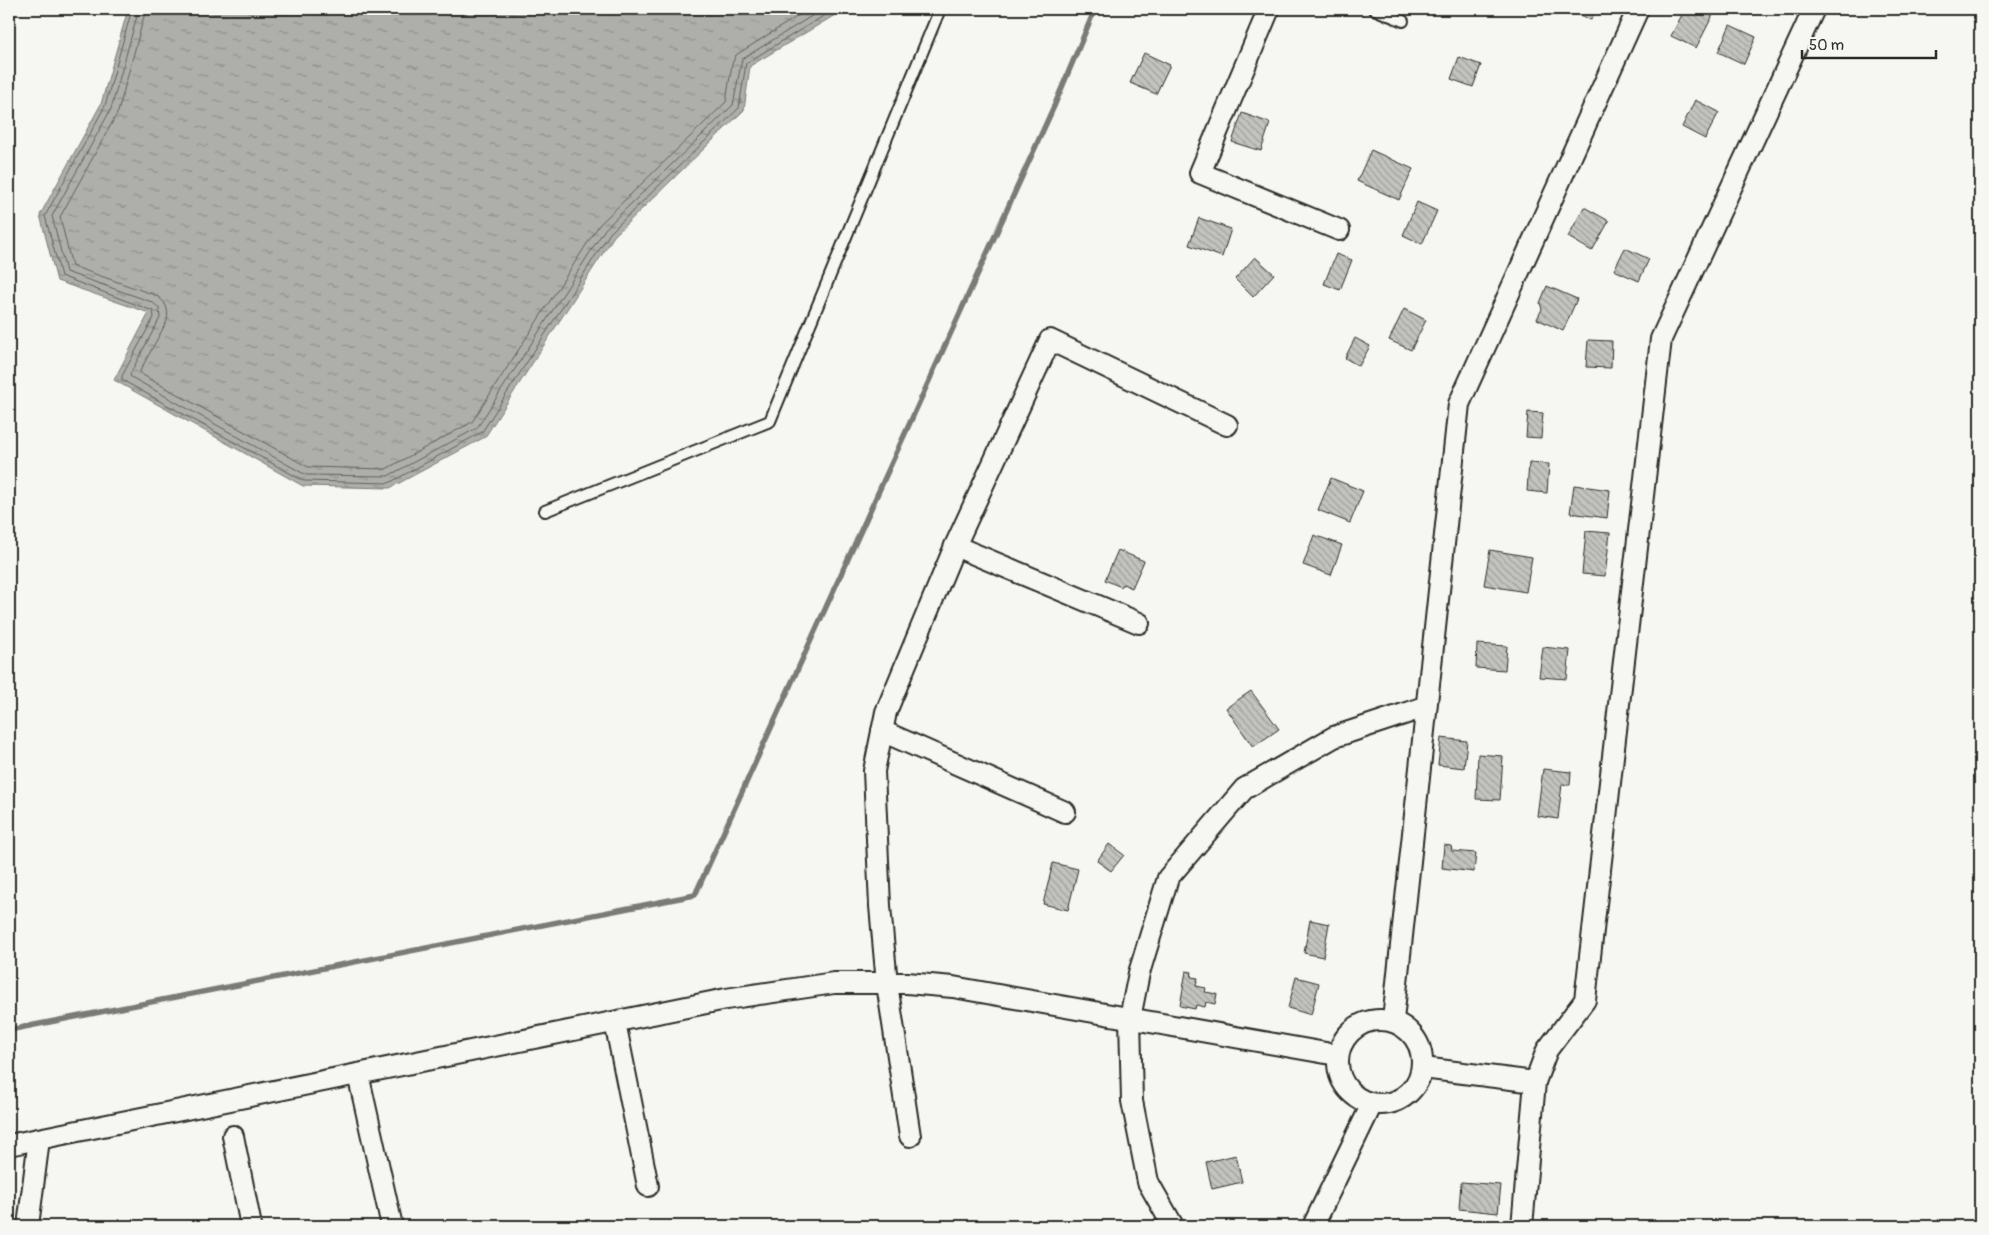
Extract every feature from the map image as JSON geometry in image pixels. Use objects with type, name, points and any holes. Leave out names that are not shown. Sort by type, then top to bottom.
[{"type":"street","points":[[1268,9],[1200,173],[1339,230]]},
{"type":"street","points":[[1393,1020],[1460,404],[1638,9]]},
{"type":"street","points":[[1522,1226],[1535,1082],[1546,1050],[1586,1000],[1661,339],[1814,9]]},
{"type":"street","points":[[910,1136],[887,984],[880,906],[874,771],[886,712],[955,546],[1050,340],[1227,425]]},
{"type":"street","points":[[955,546],[1140,623]]},
{"type":"street","points":[[1173,1226],[1148,1182],[1132,1101],[1130,1018],[1139,973],[1168,878],[1244,789],[1334,737],[1426,707]]},
{"type":"street","points":[[882,731],[1065,812]]},
{"type":"street","points":[[9,1144],[726,999],[824,985],[887,984],[953,987],[1337,1054]]},
{"type":"street","points":[[1368,1020],[1393,1020],[1417,1039],[1423,1068],[1414,1089],[1395,1102],[1372,1104],[1352,1094],[1340,1076],[1337,1054],[1348,1033],[1368,1020]]},
{"type":"street","points":[[615,1022],[648,1186]]},
{"type":"street","points":[[1423,1068],[1535,1082]]},
{"type":"street","points":[[358,1074],[392,1226]]},
{"type":"street","points":[[1313,1226],[1372,1104]]},
{"type":"street","points":[[233,1136],[250,1226]]},
{"type":"street","points":[[28,1226],[39,1139]]},
{"type":"lane","points":[[545,512],[770,421],[940,9]]},
{"type":"lane","points":[[1374,9],[1403,21]]},
{"type":"water","points":[[128,9],[845,9],[750,66],[744,110],[614,236],[485,437],[390,488],[303,486],[114,380],[149,313],[57,281],[40,215],[101,104]]},
{"type":"building","points":[[1566,9],[1596,9],[1591,20]]},
{"type":"building","points":[[1685,9],[1710,9],[1715,11],[1696,48],[1671,36]]},
{"type":"building","points":[[1730,25],[1756,37],[1744,64],[1718,52]]},
{"type":"building","points":[[1144,53],[1170,65],[1156,94],[1130,83]]},
{"type":"building","points":[[1459,57],[1481,65],[1473,87],[1451,79]]},
{"type":"building","points":[[1695,100],[1719,112],[1705,139],[1682,127]]},
{"type":"building","points":[[1242,113],[1270,123],[1261,151],[1232,142]]},
{"type":"building","points":[[1371,150],[1413,169],[1399,200],[1357,181]]},
{"type":"building","points":[[1417,202],[1437,211],[1422,244],[1403,235]]},
{"type":"building","points":[[1584,207],[1609,221],[1592,251],[1568,237]]},
{"type":"building","points":[[1199,218],[1231,229],[1222,257],[1189,245]]},
{"type":"building","points":[[1625,248],[1649,259],[1639,281],[1614,270]]},
{"type":"building","points":[[1336,254],[1352,260],[1340,290],[1324,284]]},
{"type":"building","points":[[1255,257],[1274,274],[1253,297],[1235,279]]},
{"type":"building","points":[[1547,286],[1577,299],[1563,331],[1537,319],[1542,309],[1540,303]]},
{"type":"building","points":[[1404,309],[1426,320],[1411,350],[1389,340]]},
{"type":"building","points":[[1355,338],[1370,346],[1359,366],[1345,358]]},
{"type":"building","points":[[1588,340],[1612,341],[1611,368],[1586,367]]},
{"type":"building","points":[[1528,412],[1543,413],[1541,438],[1526,437]]},
{"type":"building","points":[[1529,463],[1549,464],[1547,493],[1527,491]]},
{"type":"building","points":[[1331,478],[1363,491],[1350,523],[1318,510]]},
{"type":"building","points":[[1574,485],[1610,490],[1607,518],[1570,513]]},
{"type":"building","points":[[1586,531],[1610,533],[1605,576],[1582,574]]},
{"type":"building","points":[[1314,535],[1342,545],[1331,575],[1303,565]]},
{"type":"building","points":[[1118,550],[1144,561],[1132,588],[1123,584],[1121,587],[1105,580]]},
{"type":"building","points":[[1490,550],[1532,557],[1526,592],[1484,585]]},
{"type":"building","points":[[1477,644],[1507,646],[1505,670],[1476,668]]},
{"type":"building","points":[[1543,647],[1570,650],[1567,679],[1539,677]]},
{"type":"building","points":[[1251,691],[1279,729],[1253,747],[1226,708]]},
{"type":"building","points":[[1441,738],[1467,741],[1464,768],[1438,765]]},
{"type":"building","points":[[1478,754],[1503,756],[1500,800],[1476,799]]},
{"type":"building","points":[[1543,769],[1571,772],[1570,785],[1562,784],[1558,819],[1537,816]]},
{"type":"building","points":[[1109,844],[1124,855],[1111,871],[1097,861]]},
{"type":"building","points":[[1444,845],[1451,846],[1452,851],[1476,853],[1474,872],[1442,868]]},
{"type":"building","points":[[1053,863],[1078,869],[1068,910],[1043,904]]},
{"type":"building","points":[[1310,920],[1329,924],[1323,957],[1304,953]]},
{"type":"building","points":[[1186,971],[1192,972],[1191,977],[1198,978],[1196,986],[1206,988],[1205,992],[1217,994],[1215,1004],[1206,1002],[1205,1007],[1196,1005],[1195,1009],[1180,1006]]},
{"type":"building","points":[[1296,977],[1319,983],[1311,1015],[1288,1008]]},
{"type":"building","points":[[1236,1155],[1242,1182],[1212,1189],[1206,1162]]},
{"type":"building","points":[[1461,1182],[1501,1185],[1498,1213],[1459,1209]]},
{"type":"waterway","points":[[9,1030],[695,895],[1055,104],[1095,9]]}]
